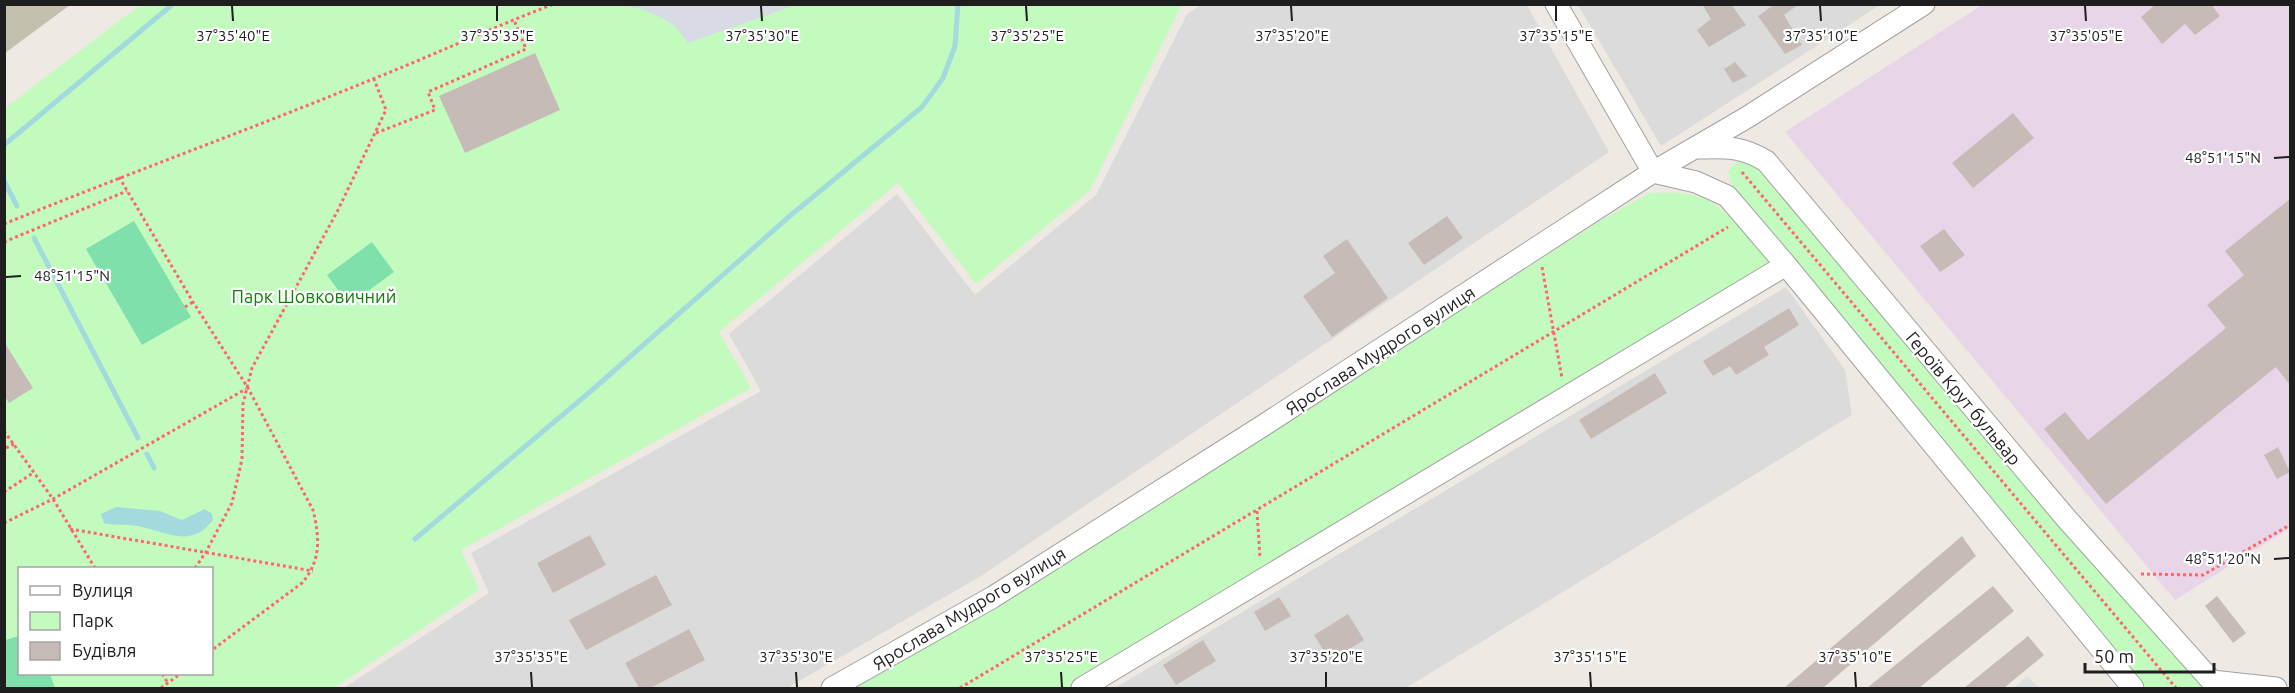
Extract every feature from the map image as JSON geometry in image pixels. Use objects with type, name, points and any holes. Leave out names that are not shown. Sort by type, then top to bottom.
[{"type":"street","points":[[1556,4],[1653,172],[1696,182],[1727,196],[2133,688]]},
{"type":"street","name":"Ярослава Мудрого вулиця","points":[[832,688],[993,597],[1653,172],[1746,118],[1924,4]]},
{"type":"street","name":"Героїв Крут бульвар","points":[[1691,148],[1733,147],[1750,152],[1766,161],[2114,574],[2215,685]]},
{"type":"street","points":[[1082,688],[1786,265]]},
{"type":"street","points":[[2215,685],[2276,688]]},
{"type":"path","points":[[4,224],[374,79],[554,4]]},
{"type":"path","points":[[375,134],[435,110],[428,92],[526,49],[514,20]]},
{"type":"path","points":[[196,567],[232,503],[242,459],[243,404],[252,368],[337,212],[386,110],[374,79]]},
{"type":"path","points":[[1741,170],[2176,688]]},
{"type":"path","points":[[119,177],[193,302],[248,388],[313,510],[317,526],[318,552],[313,571],[302,583],[213,649]]},
{"type":"path","points":[[4,242],[127,191]]},
{"type":"path","points":[[960,688],[1745,217]]},
{"type":"path","points":[[1539,247],[1565,398]]},
{"type":"path","points":[[185,307],[193,302]]},
{"type":"path","points":[[4,523],[53,499],[248,388]]},
{"type":"path","points":[[4,431],[53,499],[94,567]]},
{"type":"path","points":[[5,448],[14,444]]},
{"type":"path","points":[[4,492],[34,472]]},
{"type":"path","points":[[1257,510],[1261,581]]},
{"type":"path","points":[[2079,573],[2203,575],[2290,525]]},
{"type":"path","points":[[70,529],[313,571]]},
{"type":"path","points":[[163,675],[168,683]]},
{"type":"path","points":[[161,688],[179,675]]},
{"type":"shaded area","points":[[5,4],[70,4],[70,5],[5,53]]},
{"type":"shaded area","points":[[798,4],[688,43],[675,26],[662,18],[642,9],[621,5]]},
{"type":"shaded area","points":[[1201,5],[1527,5],[1609,152],[981,576],[787,688],[344,688],[489,593],[471,553],[761,391],[729,334],[897,194],[975,295],[1096,195],[1187,14]]},
{"type":"shaded area","points":[[1578,5],[1880,5],[1661,146]]},
{"type":"shaded area","points":[[1982,5],[2290,5],[2290,528],[2175,600],[1785,132]]},
{"type":"shaded area","points":[[1786,287],[1845,370],[1852,415],[1406,688],[1115,688]]},
{"type":"shaded area","points":[[2027,676],[2039,688],[2014,688]]},
{"type":"green space","name":"Парк Шовковичний","points":[[140,5],[1186,5],[1180,8],[1090,190],[976,284],[898,183],[719,332],[751,388],[461,550],[479,590],[334,688],[5,688],[5,108]]},
{"type":"green space","points":[[1740,159],[1751,162],[2106,574],[2212,688],[2143,688],[1731,183],[1728,171]]},
{"type":"green space","points":[[1649,193],[1682,193],[1709,201],[1732,218],[1770,262],[1066,688],[850,688],[1031,585],[1605,218]]},
{"type":"green space","points":[[134,221],[191,317],[142,345],[86,249]]},
{"type":"green space","points":[[372,242],[394,272],[349,305],[327,275]]},
{"type":"green space","points":[[18,636],[18,675],[50,675],[55,688],[5,688],[5,640]]},
{"type":"water","points":[[116,507],[160,511],[182,520],[205,509],[212,514],[213,520],[205,529],[196,534],[178,536],[138,526],[104,523],[101,514]]},
{"type":"building","points":[[1702,4],[1731,4],[1746,25],[1709,47],[1697,30],[1711,19]]},
{"type":"building","points":[[1775,4],[1799,4],[1784,15],[1802,45],[1785,54],[1758,16]]},
{"type":"building","points":[[2156,4],[2211,4],[2220,16],[2195,35],[2185,24],[2162,44],[2141,17]]},
{"type":"building","points":[[535,53],[560,110],[465,153],[439,96]]},
{"type":"building","points":[[1735,62],[1747,76],[1733,83],[1724,69]]},
{"type":"building","points":[[2013,113],[2034,138],[1973,188],[1952,163]]},
{"type":"building","points":[[2290,199],[2290,385],[2276,367],[2106,504],[2044,429],[2065,412],[2088,440],[2226,328],[2207,305],[2244,275],[2225,251]]},
{"type":"building","points":[[1447,216],[1463,238],[1424,265],[1408,243]]},
{"type":"building","points":[[1944,229],[1965,255],[1940,272],[1920,246]]},
{"type":"building","points":[[1347,239],[1388,298],[1332,337],[1303,296],[1335,273],[1323,256]]},
{"type":"building","points":[[1789,308],[1799,325],[1764,347],[1769,355],[1736,375],[1730,366],[1713,376],[1703,361]]},
{"type":"building","points":[[4,342],[33,388],[9,403],[4,395]]},
{"type":"building","points":[[1655,373],[1667,393],[1591,439],[1579,420]]},
{"type":"building","points":[[2278,447],[2290,472],[2277,479],[2264,455]]},
{"type":"building","points":[[590,535],[606,565],[553,593],[537,563]]},
{"type":"building","points":[[1962,536],[1976,556],[1823,688],[1784,688]]},
{"type":"building","points":[[656,575],[672,605],[586,650],[569,620]]},
{"type":"building","points":[[1993,586],[2014,611],[1919,688],[1867,688]]},
{"type":"building","points":[[2217,596],[2246,633],[2233,643],[2205,606]]},
{"type":"building","points":[[1279,597],[1291,616],[1265,631],[1254,612]]},
{"type":"building","points":[[1348,614],[1364,640],[1330,661],[1314,635]]},
{"type":"building","points":[[689,629],[705,660],[650,688],[639,688],[625,663]]},
{"type":"building","points":[[2028,636],[2044,655],[2004,688],[1964,688]]},
{"type":"building","points":[[1203,640],[1216,661],[1176,685],[1163,665]]},
{"type":"waterway","points":[[4,145],[173,4]]},
{"type":"waterway","points":[[415,539],[591,391],[791,215],[922,107],[943,78],[955,46],[958,4]]},
{"type":"waterway","points":[[4,181],[17,206]]},
{"type":"waterway","points":[[34,238],[138,438]]},
{"type":"waterway","points":[[147,454],[154,468]]}]
